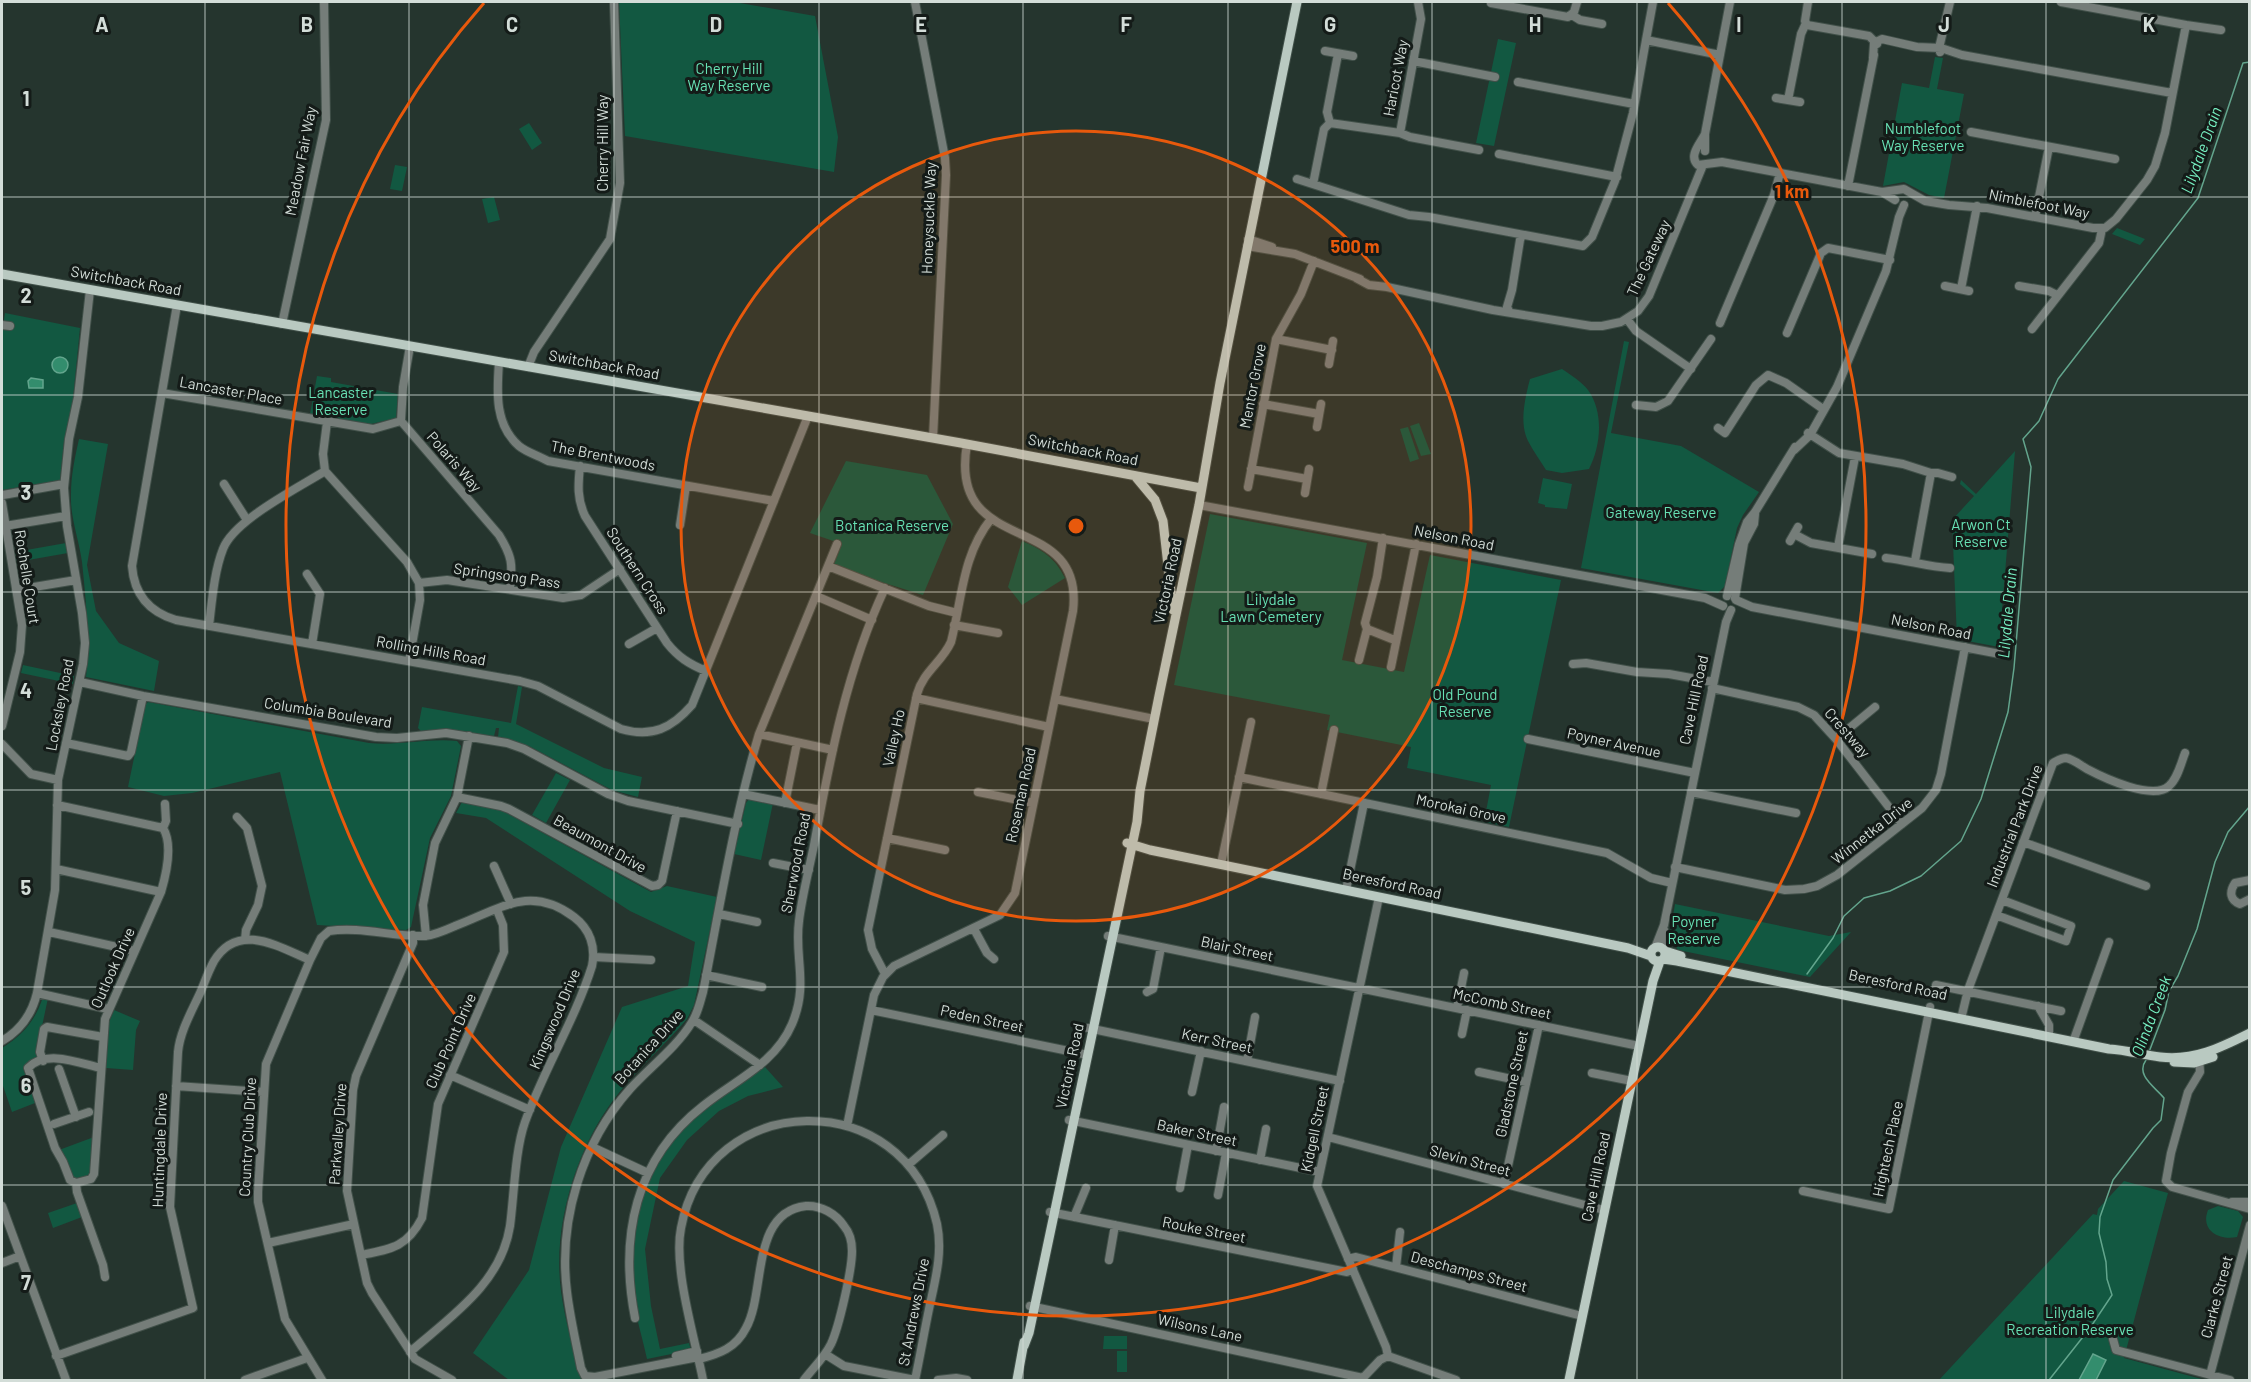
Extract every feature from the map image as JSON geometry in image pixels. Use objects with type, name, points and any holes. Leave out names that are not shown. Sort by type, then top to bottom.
[{"type":"main road","name":"Victoria Road","points":[[1017,1380],[1199,505],[1212,420],[1250,243],[1297,2]]},
{"type":"main road","name":"Victoria Road","points":[[1277,104],[1287,72],[1302,2]]},
{"type":"main road","name":"Switchback Road","points":[[2,274],[967,444],[1201,488]]},
{"type":"main road","points":[[1135,476],[1156,501],[1163,521],[1174,622]]},
{"type":"main road","name":"Beresford Road","points":[[1129,846],[1658,954],[1689,963],[2157,1056],[2181,1063],[2200,1058]]},
{"type":"main road","name":"Cave Hill Road","points":[[1569,1380],[1658,954]]},
{"type":"main road","points":[[2200,1058],[2217,1055],[2230,1044],[2250,1033]]},
{"type":"street","name":"Meadow Fair Way","points":[[282,324],[326,120],[324,2]]},
{"type":"street","name":"Cherry Hill Way","points":[[528,367],[534,352],[610,239],[620,183],[614,2]]},
{"type":"street","name":"Honeysuckle Way","points":[[915,2],[945,158],[946,175],[933,438]]},
{"type":"street","name":"Haricot Way","points":[[1330,123],[1400,133],[1421,19],[1418,2]]},
{"type":"street","points":[[1572,15],[1577,2]]},
{"type":"street","points":[[1297,179],[1409,215],[1429,217],[1522,237],[1580,246],[1587,244],[1617,177],[1653,2]]},
{"type":"street","points":[[1701,164],[1708,158],[1703,152],[1705,134],[1730,2]]},
{"type":"street","points":[[1788,100],[1801,34],[1806,23],[1808,2]]},
{"type":"street","points":[[1941,49],[1950,2]]},
{"type":"street","points":[[2061,2],[2221,30]]},
{"type":"street","points":[[1491,3],[1565,16],[1572,15],[1580,20],[1602,24]]},
{"type":"street","points":[[1806,23],[1809,26],[1862,36],[1876,43],[1888,41],[1930,51],[1941,49],[1951,55],[1962,55],[2172,93]]},
{"type":"street","name":"Nimblefoot Way","points":[[1903,200],[1977,206],[2102,229],[2112,224],[2147,180],[2155,166],[2165,134],[2186,25]]},
{"type":"street","points":[[1646,40],[1720,55]]},
{"type":"street","points":[[1848,186],[1876,43]]},
{"type":"street","points":[[1325,51],[1353,56]]},
{"type":"street","points":[[1313,184],[1324,129],[1330,123],[1327,112],[1338,54]]},
{"type":"street","points":[[1413,62],[1477,69],[1495,77]]},
{"type":"street","points":[[1518,82],[1540,82],[1632,103]]},
{"type":"street","points":[[1776,98],[1800,102]]},
{"type":"street","points":[[1971,132],[1986,130],[2049,147],[2098,152],[2115,159]]},
{"type":"street","points":[[1400,133],[1458,151],[1479,150]]},
{"type":"street","points":[[2035,217],[2049,147]]},
{"type":"street","points":[[1701,164],[1693,156],[1703,152],[1722,162]]},
{"type":"street","points":[[1498,154],[1517,162],[1617,177]]},
{"type":"street","points":[[1701,164],[1722,162],[1882,192],[1903,200]]},
{"type":"street","name":"The Gateway","points":[[1627,319],[1642,307],[1649,296],[1694,191],[1701,164]]},
{"type":"street","points":[[1720,323],[1724,304],[1774,195],[1780,173]]},
{"type":"street","points":[[1882,192],[1899,190],[1895,195],[1903,200]]},
{"type":"street","points":[[1730,603],[1740,539],[1747,522],[1794,450],[1809,434],[1821,408],[1832,396],[1890,260],[1903,200]]},
{"type":"street","points":[[1945,286],[1965,290],[1977,206]]},
{"type":"street","points":[[2031,328],[2037,316],[2099,243],[2102,229]]},
{"type":"street","points":[[1509,308],[1522,237]]},
{"type":"street","points":[[1250,243],[1314,261],[1356,278],[1387,287],[1487,308],[1509,308],[1526,316],[1533,315],[1596,326],[1615,324],[1627,319],[1636,331],[1691,369]]},
{"type":"street","points":[[1786,328],[1824,249],[1890,260]]},
{"type":"street","name":"Mentor Grove","points":[[1248,487],[1276,339],[1301,294],[1314,261]]},
{"type":"street","points":[[2019,286],[2030,284],[2057,295]]},
{"type":"street","name":"Locksley Road","points":[[2,1041],[24,1023],[34,1005],[37,993],[49,932],[56,869],[58,780],[80,682],[85,643],[66,516],[64,484],[69,439],[78,397],[90,290]]},
{"type":"street","name":"Rolling Hills Road","points":[[177,305],[133,554],[133,577],[142,598],[156,612],[176,620],[530,683],[621,729],[642,733],[664,729],[680,718],[692,705],[808,416]]},
{"type":"street","points":[[1276,339],[1332,350]]},
{"type":"street","points":[[1636,405],[1647,410],[1668,402],[1711,339]]},
{"type":"street","points":[[1329,364],[1333,341]]},
{"type":"street","points":[[401,421],[402,387],[410,346]]},
{"type":"street","name":"The Brentwoods","points":[[498,362],[498,407],[505,428],[519,446],[548,461],[774,501]]},
{"type":"street","points":[[1725,433],[1756,386],[1766,375],[1786,383],[1821,408]]},
{"type":"street","name":"Lancaster Place","points":[[162,393],[373,429],[401,421]]},
{"type":"street","points":[[1263,404],[1319,414]]},
{"type":"street","points":[[1317,427],[1322,404]]},
{"type":"street","name":"Polaris Way","points":[[401,421],[499,535],[510,553],[513,568],[510,589]]},
{"type":"street","points":[[327,422],[323,454],[325,471],[407,562],[419,583],[420,600],[409,661]]},
{"type":"street","points":[[1809,434],[1836,452],[1903,464],[1952,477]]},
{"type":"street","name":"Roseman Road","points":[[885,974],[899,963],[1000,915],[1015,893],[1074,603],[1070,574],[1064,563],[1048,547],[991,519],[980,508],[968,486],[965,464],[967,444]]},
{"type":"street","points":[[1838,547],[1854,457]]},
{"type":"street","name":"Southern Cross","points":[[580,466],[578,488],[580,504],[657,628],[678,656],[706,671]]},
{"type":"street","points":[[1305,493],[1310,468]]},
{"type":"street","points":[[1251,469],[1307,479]]},
{"type":"street","points":[[209,626],[223,547],[231,535],[247,520],[325,471]]},
{"type":"street","points":[[1914,561],[1931,473]]},
{"type":"street","points":[[2,497],[64,484]]},
{"type":"street","points":[[224,484],[247,520]]},
{"type":"street","points":[[680,525],[686,486]]},
{"type":"street","name":"Rochelle Court","points":[[2,497],[22,625],[22,642],[2,726]]},
{"type":"street","name":"Nelson Road","points":[[1199,505],[2000,654]]},
{"type":"street","points":[[5,526],[66,516]]},
{"type":"street","name":"Valley Ho","points":[[885,974],[872,949],[868,930],[916,698],[923,678],[948,648],[971,552],[991,519]]},
{"type":"street","points":[[1794,534],[1811,543],[1872,554]]},
{"type":"street","points":[[1359,660],[1383,538]]},
{"type":"street","name":"Botanica Drive","points":[[804,1380],[825,1354],[836,1332],[852,1254],[849,1233],[834,1215],[819,1207],[795,1208],[783,1215],[771,1230],[751,1317],[741,1338],[732,1346],[720,1353],[595,1377],[589,1377],[583,1373],[567,1292],[565,1254],[568,1219],[576,1185],[592,1147],[622,1099],[694,1020],[706,975],[743,794],[759,734],[837,544]]},
{"type":"street","points":[[1391,667],[1416,544]]},
{"type":"street","points":[[1886,558],[1950,568]]},
{"type":"street","points":[[828,566],[916,599],[958,610]]},
{"type":"street","name":"Springsong Pass","points":[[419,583],[447,580],[563,598],[581,595],[620,569]]},
{"type":"street","points":[[307,574],[320,594],[312,644]]},
{"type":"street","points":[[16,590],[76,580]]},
{"type":"street","name":"Sherwood Road","points":[[637,1314],[629,1287],[628,1257],[635,1208],[648,1173],[684,1123],[704,1105],[776,1051],[786,1036],[798,1009],[801,977],[798,925],[820,810],[849,681],[885,588]]},
{"type":"street","points":[[816,596],[872,620]]},
{"type":"street","name":"Cave Hill Road","points":[[1658,954],[1730,603]]},
{"type":"street","points":[[954,625],[998,633]]},
{"type":"street","points":[[629,644],[657,628]]},
{"type":"street","points":[[1366,630],[1395,639]]},
{"type":"street","name":"Winnetka Drive","points":[[1675,867],[1785,890],[1804,889],[1838,875],[1928,803],[1939,784],[1965,647]]},
{"type":"street","name":"Crestway","points":[[1573,664],[1586,663],[1630,671],[1670,674],[1798,707],[1814,715],[1836,739],[1902,824]]},
{"type":"street","name":"Columbia Boulevard","points":[[80,682],[143,696],[376,737],[397,738],[446,733],[515,745],[608,794],[628,801],[738,824]]},
{"type":"street","points":[[66,744],[128,756],[143,696]]},
{"type":"street","points":[[916,698],[1049,727]]},
{"type":"street","points":[[1055,699],[1154,719]]},
{"type":"street","points":[[1836,739],[1875,707]]},
{"type":"street","points":[[1221,864],[1251,722]]},
{"type":"street","points":[[1320,794],[1334,730]]},
{"type":"street","points":[[759,734],[833,750]]},
{"type":"street","points":[[426,936],[423,905],[435,843],[457,797],[469,736]]},
{"type":"street","name":"Poyner Avenue","points":[[1528,739],[1695,773]]},
{"type":"street","points":[[785,803],[797,743]]},
{"type":"street","points":[[2,744],[31,774],[58,780]]},
{"type":"street","name":"Industrial Park Drive","points":[[1962,1016],[1968,990],[2053,763],[2060,759],[2072,760],[2101,775],[2143,791],[2155,793],[2171,785],[2185,753]]},
{"type":"street","name":"Morokai Grove","points":[[1239,777],[1607,853],[1651,878],[1672,883]]},
{"type":"street","points":[[978,792],[1033,803]]},
{"type":"street","points":[[1691,792],[1796,813]]},
{"type":"street","points":[[743,794],[820,810]]},
{"type":"street","name":"Beaumont Drive","points":[[457,797],[501,806],[652,886],[658,885],[662,880],[677,811]]},
{"type":"street","points":[[1346,890],[1364,803]]},
{"type":"street","name":"Outlook Drive","points":[[76,1183],[90,1179],[94,1174],[104,1022],[161,892],[168,865],[166,833],[163,828],[166,821],[165,804]]},
{"type":"street","points":[[57,805],[163,828]]},
{"type":"street","points":[[237,817],[246,828],[262,886],[258,905],[246,930],[245,940],[261,940],[310,960]]},
{"type":"street","points":[[887,838],[945,850]]},
{"type":"street","points":[[2023,842],[2146,886]]},
{"type":"street","points":[[773,863],[809,870]]},
{"type":"street","points":[[494,866],[511,904]]},
{"type":"street","points":[[56,869],[161,892]]},
{"type":"street","points":[[2250,880],[2235,884],[2231,888],[2231,895],[2240,904],[2250,899]]},
{"type":"street","name":"Kidgell Street","points":[[1379,897],[1320,1172],[1318,1191],[1388,1356]]},
{"type":"street","name":"Kingswood Drive","points":[[327,932],[336,930],[426,936],[522,900],[542,900],[563,909],[585,928],[592,944],[594,957],[589,975],[530,1110],[522,1134],[509,1229],[497,1263],[484,1285],[467,1303],[410,1352]]},
{"type":"street","points":[[1996,915],[2066,941],[2071,926],[2002,900]]},
{"type":"street","name":"Club Point Drive","points":[[361,1255],[404,1244],[414,1233],[422,1218],[438,1104],[504,952],[503,925],[497,910]]},
{"type":"street","points":[[719,914],[757,922]]},
{"type":"street","points":[[974,928],[987,953],[994,958]]},
{"type":"street","points":[[49,932],[135,951]]},
{"type":"street","name":"Country Club Drive","points":[[322,1380],[285,1319],[258,1202],[263,1092],[269,1054],[310,960],[321,938],[327,932]]},
{"type":"street","name":"Parkvalley Drive","points":[[413,935],[413,943],[354,1083],[346,1183],[367,1283],[372,1293],[415,1359],[452,1380]]},
{"type":"street","name":"Blair Street","points":[[1110,937],[1360,988]]},
{"type":"street","name":"Huntingdale Drive","points":[[56,1356],[193,1308],[170,1207],[179,1043],[214,961],[229,945],[245,940]]},
{"type":"street","points":[[2074,1039],[2109,942]]},
{"type":"street","points":[[1147,992],[1153,989],[1161,947]]},
{"type":"street","points":[[594,957],[651,960]]},
{"type":"street","points":[[1457,1008],[1464,973]]},
{"type":"street","points":[[847,1126],[876,989],[885,974]]},
{"type":"street","points":[[706,975],[762,987]]},
{"type":"street","points":[[1936,985],[2061,1011]]},
{"type":"street","name":"McComb Street","points":[[1360,988],[1639,1046]]},
{"type":"street","points":[[37,993],[108,1009]]},
{"type":"street","points":[[2038,1006],[2049,1025],[2049,1034]]},
{"type":"street","name":"Peden Street","points":[[871,1010],[1085,1055]]},
{"type":"street","points":[[1462,1034],[1467,1010]]},
{"type":"street","name":"Hightech Place","points":[[1803,1191],[1889,1209],[1929,1010]]},
{"type":"street","points":[[1247,1061],[1255,1017]]},
{"type":"street","points":[[694,1020],[760,1065]]},
{"type":"street","name":"Gladstone Street","points":[[1504,1184],[1539,1025]]},
{"type":"street","points":[[43,1061],[40,1052],[44,1029],[47,1026],[103,1037]]},
{"type":"street","name":"Kerr Street","points":[[1091,1029],[1340,1081]]},
{"type":"street","points":[[1192,1092],[1201,1051]]},
{"type":"street","points":[[2200,1058],[2200,1072],[2188,1090],[2179,1124],[2166,1178],[2167,1184],[2250,1209]]},
{"type":"street","points":[[101,1068],[59,1059],[31,1065],[28,1072],[55,1148],[70,1180],[76,1183],[105,1277]]},
{"type":"street","points":[[59,1070],[76,1117]]},
{"type":"street","points":[[1479,1072],[1526,1082]]},
{"type":"street","points":[[1592,1073],[1632,1082]]},
{"type":"street","points":[[450,1075],[530,1110]]},
{"type":"street","points":[[176,1086],[263,1092]]},
{"type":"street","points":[[1216,1150],[1224,1107]]},
{"type":"street","points":[[54,1124],[89,1112]]},
{"type":"street","name":"St Andrews Drive","points":[[703,1380],[682,1275],[679,1241],[687,1208],[703,1176],[714,1161],[733,1145],[777,1124],[800,1120],[847,1126],[875,1138],[908,1165],[928,1196],[937,1225],[939,1261],[915,1380]]},
{"type":"street","name":"Baker Street","points":[[1071,1120],[1320,1172]]},
{"type":"street","points":[[1260,1160],[1266,1129]]},
{"type":"street","points":[[908,1165],[943,1135]]},
{"type":"street","name":"Slevin Street","points":[[1328,1137],[1604,1210]]},
{"type":"street","points":[[1180,1188],[1188,1145]]},
{"type":"street","points":[[592,1147],[648,1173]]},
{"type":"street","points":[[1218,1195],[1226,1153]]},
{"type":"street","points":[[1074,1217],[1086,1188]]},
{"type":"street","points":[[2231,1203],[2250,1202]]},
{"type":"street","points":[[2,1206],[66,1380]]},
{"type":"street","name":"Rouke Street","points":[[1052,1212],[1347,1272],[1353,1269]]},
{"type":"street","points":[[268,1243],[354,1224]]},
{"type":"street","points":[[1109,1260],[1115,1225]]},
{"type":"street","name":"Clarke Street","points":[[2210,1375],[2250,1225]]},
{"type":"street","points":[[1396,1267],[1400,1232]]},
{"type":"street","points":[[2,1263],[20,1256]]},
{"type":"street","name":"Deschamps Street","points":[[1348,1259],[1356,1257],[1582,1316]]},
{"type":"street","name":"Wilsons Lane","points":[[1032,1306],[1362,1379]]},
{"type":"street","points":[[2113,1339],[2116,1350],[2230,1380]]},
{"type":"street","points":[[825,1354],[844,1366],[915,1380]]},
{"type":"street","points":[[1362,1379],[1380,1360],[1388,1356],[1456,1380]]},
{"type":"street","points":[[245,1380],[307,1358]]},
{"type":"street","points":[[433,1380],[438,1371]]},
{"type":"street","points":[[938,1380],[956,1378],[967,1380]]},
{"type":"green space","name":"Cherry Hill Way Reserve","points":[[619,2],[734,2],[815,16],[838,137],[834,172],[625,136]]},
{"type":"green space","points":[[1498,39],[1516,43],[1494,146],[1476,143]]},
{"type":"green space","name":"Numblefoot Way Reserve","points":[[1935,57],[1943,58],[1937,89],[1964,94],[1944,198],[1929,195],[1904,182],[1883,186],[1902,83],[1929,88]]},
{"type":"green space","points":[[529,123],[542,143],[532,150],[519,129]]},
{"type":"green space","points":[[395,165],[407,167],[402,191],[390,189]]},
{"type":"green space","points":[[494,197],[500,220],[488,223],[482,199]]},
{"type":"green space","points":[[2117,228],[2145,239],[2140,245],[2112,234]]},
{"type":"green space","points":[[5,313],[80,328],[72,409],[64,441],[60,480],[2,490],[2,333]]},
{"type":"green space","name":"Gateway Reserve","points":[[1624,341],[1629,342],[1611,433],[1681,446],[1759,492],[1737,528],[1725,586],[1718,593],[1581,568]]},
{"type":"green space","points":[[1562,369],[1580,381],[1588,390],[1597,408],[1599,429],[1596,450],[1589,469],[1562,473],[1546,470],[1528,441],[1523,418],[1530,379]]},
{"type":"green space","name":"Lancaster Reserve","points":[[317,376],[331,378],[331,382],[398,394],[396,418],[371,424],[310,414]]},
{"type":"green space","points":[[1419,423],[1431,454],[1421,456],[1410,426]]},
{"type":"green space","points":[[1408,427],[1419,459],[1410,462],[1400,429]]},
{"type":"green space","points":[[79,439],[108,444],[87,565],[96,611],[119,643],[159,661],[154,691],[86,677],[88,634],[85,591],[71,503],[72,473]]},
{"type":"green space","name":"Arwon Ct Reserve","points":[[2015,451],[1999,647],[1957,639],[1952,520],[1974,496],[1960,484],[1961,480],[1976,494]]},
{"type":"green space","name":"Botanica Reserve","points":[[846,461],[927,475],[953,524],[923,595],[833,567],[842,544],[810,533]]},
{"type":"green space","points":[[1543,478],[1572,484],[1567,509],[1545,507],[1538,503]]},
{"type":"green space","points":[[1210,514],[1367,543],[1342,660],[1404,672],[1430,555],[1561,580],[1509,827],[1484,822],[1491,785],[1407,768],[1411,747],[1327,730],[1330,715],[1174,685]]},
{"type":"green space","points":[[1022,541],[1048,555],[1065,578],[1022,605],[1008,587]]},
{"type":"green space","points":[[66,543],[68,553],[17,562],[15,552]]},
{"type":"green space","points":[[23,665],[74,676],[73,684],[21,673]]},
{"type":"green space","points":[[518,686],[522,687],[516,724],[604,768],[642,777],[638,797],[612,790],[529,746],[498,737],[499,728],[496,728],[494,736],[443,729],[421,731],[418,728],[422,707],[511,723]]},
{"type":"green space","points":[[148,702],[369,743],[457,741],[461,746],[451,796],[430,838],[411,927],[406,930],[317,925],[280,772],[192,793],[164,796],[128,787],[145,705]]},
{"type":"green space","points":[[556,773],[570,780],[546,823],[532,815]]},
{"type":"green space","points":[[749,799],[773,803],[761,860],[734,854],[746,803]]},
{"type":"green space","points":[[462,802],[499,809],[651,892],[667,886],[717,897],[694,1005],[687,1019],[630,1080],[606,1110],[581,1158],[572,1184],[565,1211],[559,1265],[565,1313],[581,1380],[509,1380],[473,1353],[529,1270],[561,1147],[622,1007],[688,986],[695,942],[630,911],[486,818],[456,813]]},
{"type":"green space","name":"Poyner Reserve","points":[[1675,904],[1829,936],[1851,932],[1810,977],[1678,950],[1670,935]]},
{"type":"green space","points":[[43,997],[48,998],[37,1050],[38,1058],[27,1063],[23,1068],[35,1103],[12,1112],[2,1083],[2,1048],[27,1027]]},
{"type":"green space","points":[[114,1010],[140,1021],[136,1030],[133,1070],[106,1068],[109,1022]]},
{"type":"green space","points":[[765,1067],[783,1087],[748,1096],[719,1111],[687,1140],[660,1178],[645,1249],[651,1306],[660,1349],[689,1343],[691,1350],[647,1359],[631,1284],[631,1253],[644,1192],[662,1155],[688,1124],[716,1101]]},
{"type":"green space","points":[[94,1137],[92,1172],[84,1178],[73,1178],[59,1150]]},
{"type":"green space","name":"Lilydale Recreation Reserve","points":[[2124,1181],[2168,1193],[2124,1358],[2205,1380],[1939,1380],[2093,1214],[2097,1215],[2098,1209]]},
{"type":"green space","points":[[77,1203],[82,1217],[53,1228],[48,1213]]},
{"type":"green space","points":[[2218,1206],[2238,1211],[2243,1217],[2237,1237],[2224,1237],[2209,1228],[2206,1217],[2208,1210]]},
{"type":"green space","points":[[1104,1336],[1127,1336],[1127,1349],[1103,1349]]},
{"type":"green space","points":[[1117,1351],[1127,1351],[1127,1372],[1117,1372]]},
{"type":"shaded area","points":[[57,357],[63,357],[68,365],[66,371],[57,373],[52,368],[52,362]]},
{"type":"shaded area","points":[[31,378],[43,380],[43,388],[29,388],[28,381]]},
{"type":"shaded area","points":[[2093,1354],[2106,1360],[2096,1380],[2079,1380]]},
{"type":"waterway","name":"Lilydale Drain","points":[[1807,974],[1833,938],[1844,916],[1864,898],[1890,891],[1921,876],[1961,841],[1981,799],[2008,712],[2014,668],[2031,467],[2023,439],[2039,421],[2058,379],[2198,198],[2243,63],[2250,62]]},
{"type":"waterway","name":"Olinda Creek","points":[[2149,1052],[2165,1010],[2169,991],[2178,976],[2197,929],[2215,862],[2228,832],[2250,806]]},
{"type":"waterway","name":"Olinda Creek","points":[[2092,1325],[2112,1295],[2099,1233],[2100,1217],[2113,1180],[2161,1120],[2164,1098],[2144,1076],[2143,1065],[2146,1060]]},
{"type":"waterway","name":"Olinda Creek","points":[[2049,1380],[2090,1328]]},
{"type":"park label","name":"Lilydale Lawn Cemetery","points":[[1271,608]]},
{"type":"park label","name":"Old Pound Reserve","points":[[1465,704]]}]
